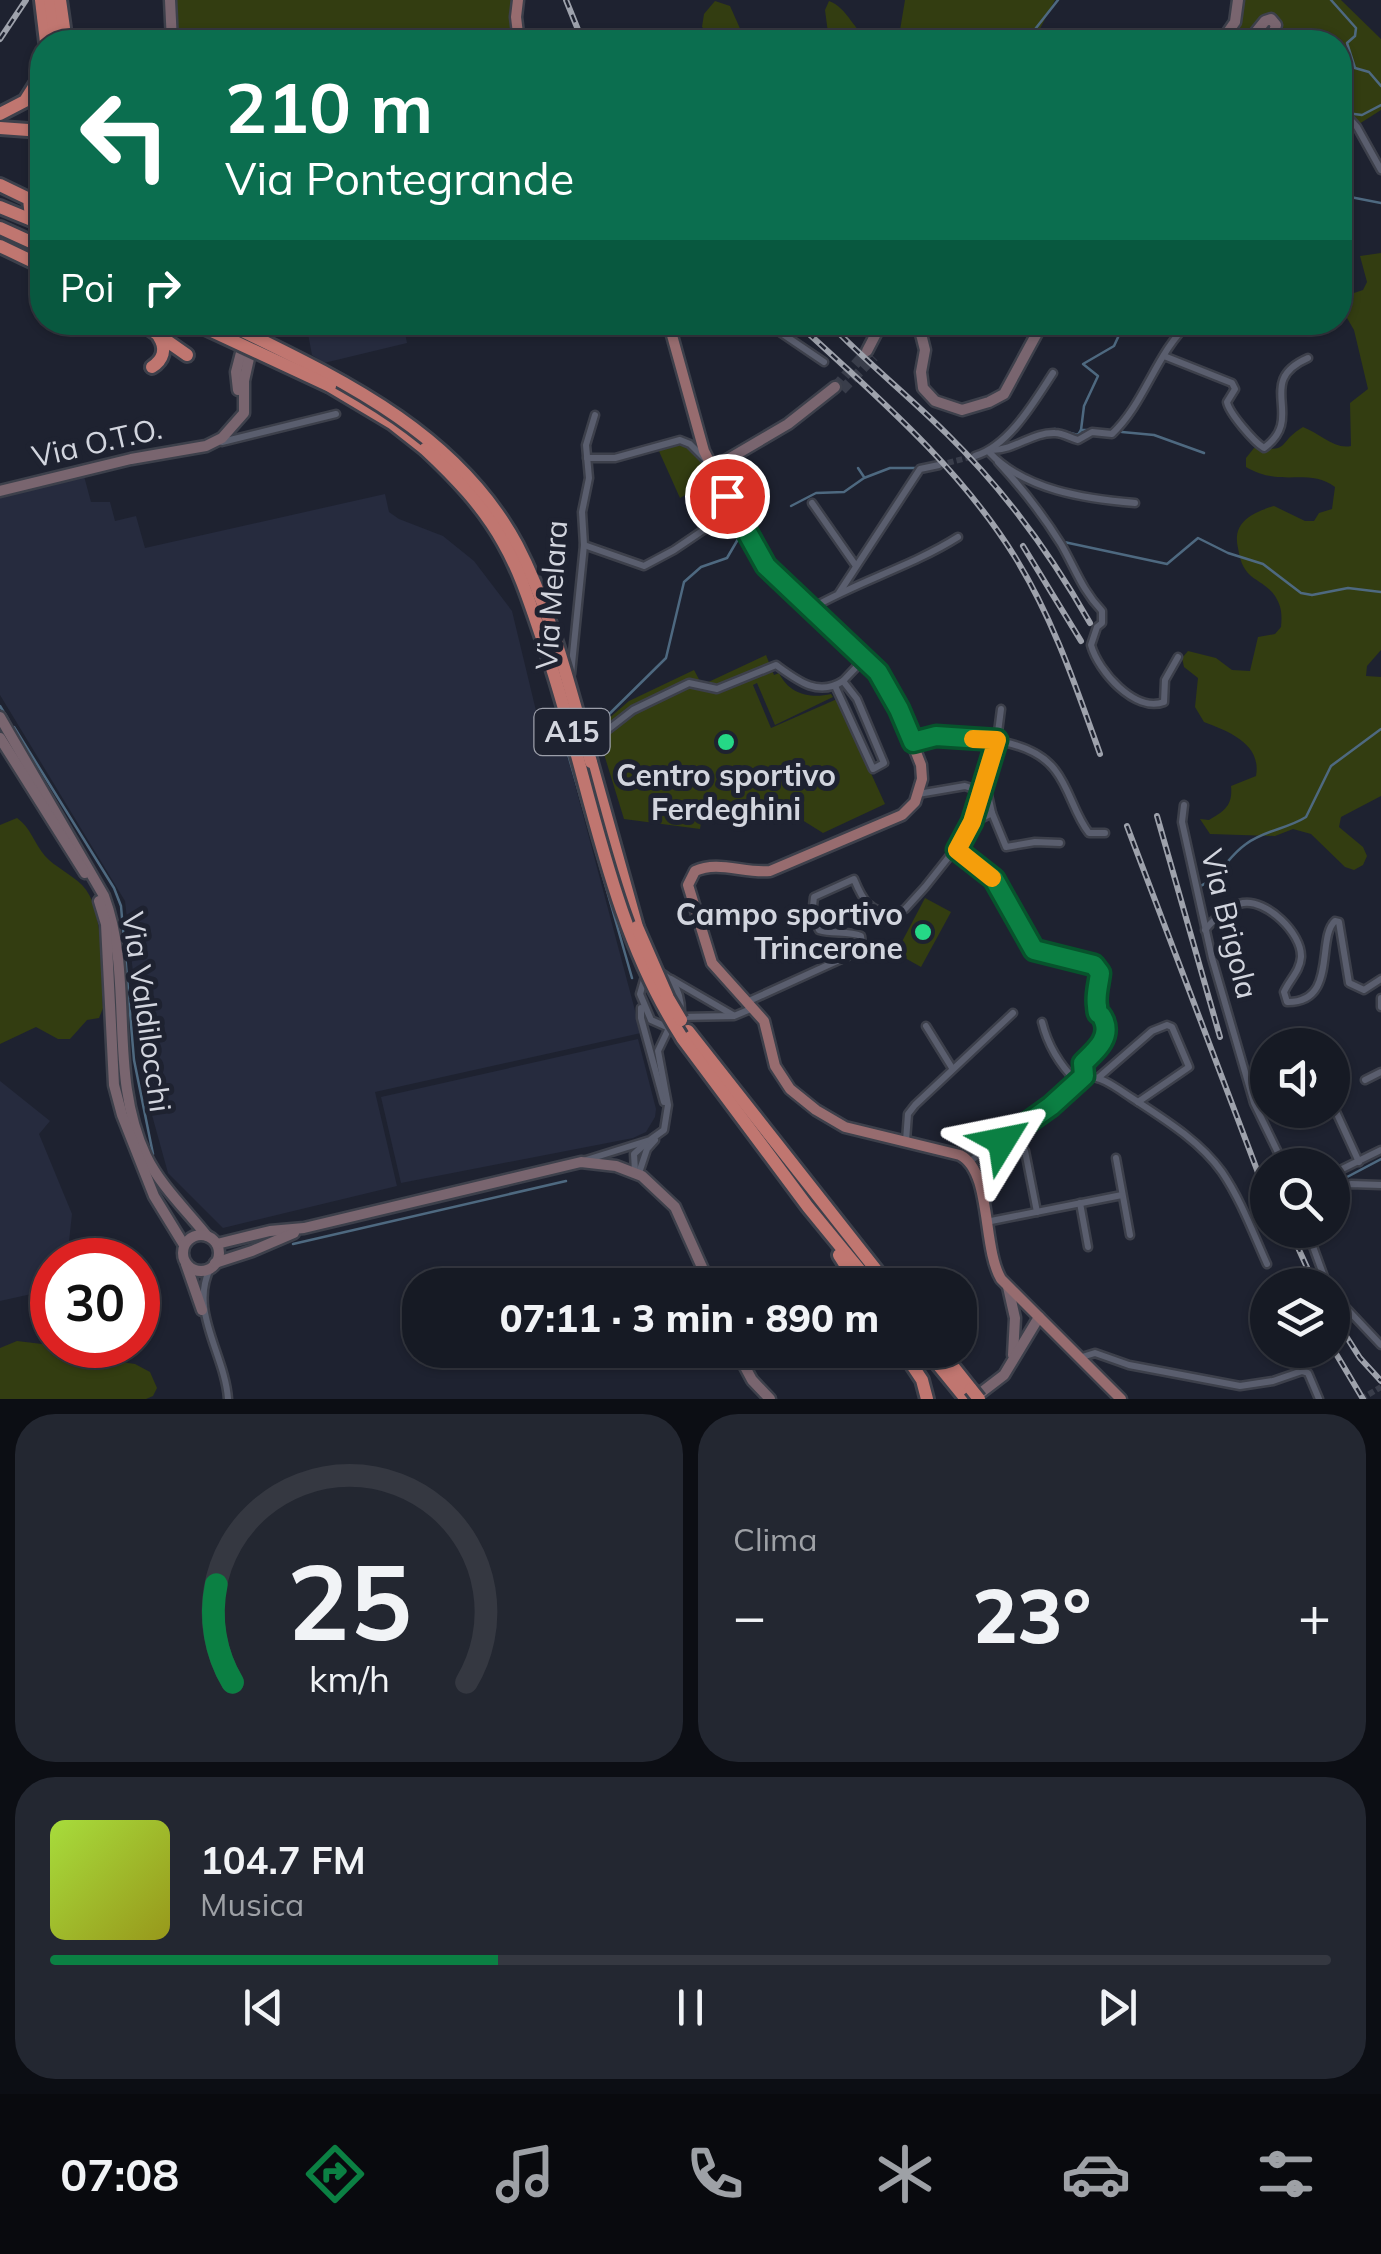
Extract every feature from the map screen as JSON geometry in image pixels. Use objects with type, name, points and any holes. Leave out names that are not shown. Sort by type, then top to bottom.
[{"type":"highway","points":[[42,0],[45,30]]},
{"type":"highway","points":[[50,0],[54,30]]},
{"type":"highway","points":[[60,0],[64,30]]},
{"type":"highway","points":[[0,114],[25,100],[30,92]]},
{"type":"highway","points":[[0,125],[30,127]]},
{"type":"highway","points":[[0,192],[30,219]]},
{"type":"highway","points":[[0,210],[30,222]]},
{"type":"highway","points":[[0,228],[30,241]]},
{"type":"highway","points":[[0,246],[30,253]]},
{"type":"highway","points":[[0,246],[30,260]]},
{"type":"highway","points":[[156,335],[187,354]]},
{"type":"highway","name":"A15","points":[[221,335],[330,386],[392,423],[449,471],[483,512],[521,578],[548,655],[626,928],[661,1004],[708,1068],[874,1268]]},
{"type":"highway","name":"A15","points":[[250,335],[397,414],[454,461],[493,507],[530,573],[563,666],[638,926],[679,1032]]},
{"type":"highway","points":[[152,367],[163,355],[159,337]]},
{"type":"highway","name":"A15","points":[[708,1068],[808,1207],[858,1268]]},
{"type":"highway","points":[[808,1207],[847,1268]]},
{"type":"highway","points":[[914,1368],[927,1399]]},
{"type":"highway","points":[[943,1368],[970,1396]]},
{"type":"highway","points":[[952,1368],[970,1396]]},
{"type":"main road","points":[[518,0],[518,30]]},
{"type":"main road","points":[[671,335],[696,428],[766,566],[865,658],[890,691],[922,764],[918,794],[909,809],[896,818],[780,868],[756,873],[704,866],[695,871],[688,885],[706,948],[722,976],[764,1020],[781,1079],[798,1096],[845,1127],[960,1155],[970,1161],[978,1174],[996,1271],[1008,1288],[1121,1399]]},
{"type":"street","points":[[170,0],[170,30]]},
{"type":"street","points":[[1229,30],[1238,0]]},
{"type":"street","points":[[1258,30],[1267,19],[1275,22],[1274,30]]},
{"type":"street","points":[[1352,121],[1381,170]]},
{"type":"street","points":[[246,335],[236,372],[236,423],[246,435]]},
{"type":"street","points":[[249,425],[244,413],[244,381],[254,335]]},
{"type":"street","points":[[784,335],[824,362]]},
{"type":"street","points":[[870,350],[876,335]]},
{"type":"street","points":[[921,335],[925,350],[923,388],[935,401],[962,410],[1004,394],[1036,335]]},
{"type":"street","points":[[974,456],[1007,450],[1044,434],[1059,432],[1078,440],[1092,432],[1112,434],[1122,426],[1180,335]]},
{"type":"street","points":[[1164,356],[1232,382],[1235,389],[1227,402],[1229,412],[1264,448],[1282,424],[1282,376],[1288,368],[1308,358]]},
{"type":"street","points":[[991,451],[1032,405],[1053,373]]},
{"type":"street","points":[[587,458],[615,458],[680,440],[690,444],[713,468],[839,388]]},
{"type":"street","name":"Via O.T.O.","points":[[206,446],[222,438],[244,413]]},
{"type":"street","name":"Via O.T.O.","points":[[0,490],[336,414]]},
{"type":"street","name":"Via Melara","points":[[595,416],[586,445],[587,499],[582,512],[584,545],[570,706],[626,908],[642,951],[642,1002]]},
{"type":"street","points":[[236,423],[259,431]]},
{"type":"street","points":[[991,451],[1049,526],[1083,590],[1102,611],[1102,623],[1096,627],[1091,645],[1106,674],[1133,697],[1161,704],[1164,680],[1178,657]]},
{"type":"street","points":[[998,462],[1084,498],[1135,502]]},
{"type":"street","points":[[839,592],[920,469],[939,465]]},
{"type":"street","points":[[812,503],[856,566]]},
{"type":"street","points":[[584,545],[644,566],[734,509]]},
{"type":"street","points":[[812,608],[958,537]]},
{"type":"street","points":[[582,748],[594,743],[633,710],[689,683],[717,689],[776,665],[818,689],[843,681],[865,658]]},
{"type":"street","points":[[835,686],[873,769],[884,764],[857,700],[843,681]]},
{"type":"street","points":[[681,1017],[734,1016],[848,956],[862,944],[861,936],[819,930],[812,914],[814,897],[854,879],[863,902],[871,910],[894,916],[905,909],[957,850],[971,824],[997,740],[1001,709]]},
{"type":"street","name":"Via Valdilocchi","points":[[0,717],[81,852],[113,920],[122,1069],[130,1108],[148,1160],[212,1240]]},
{"type":"street","points":[[913,742],[936,736],[997,740],[1042,755],[1064,782],[1088,833],[1105,832]]},
{"type":"street","name":"Via Valdilocchi","points":[[0,738],[99,900],[106,924],[114,1085],[154,1196],[184,1245]]},
{"type":"street","points":[[918,794],[965,786],[977,790]]},
{"type":"street","points":[[988,796],[1006,846],[1060,843]]},
{"type":"street","name":"Via Brigola","points":[[1184,805],[1182,822],[1205,930],[1254,1103],[1276,1148]]},
{"type":"street","points":[[971,824],[992,812]]},
{"type":"street","points":[[957,850],[994,879],[1034,950],[1098,968],[1097,1011],[1104,1021],[1102,1044],[1083,1063],[1080,1079],[1051,1106],[970,1161]]},
{"type":"street","points":[[1205,930],[1216,917],[1246,902],[1257,904],[1282,921],[1295,936],[1300,950],[1298,970],[1284,992],[1288,1002],[1303,998],[1321,980],[1327,930],[1334,920],[1344,934],[1349,984],[1364,990],[1381,979]]},
{"type":"street","name":"Via Melara","points":[[642,951],[662,974],[734,1016]]},
{"type":"street","points":[[644,980],[662,974]]},
{"type":"street","points":[[637,1174],[668,1114],[658,1051],[679,1032],[682,1006],[671,979]]},
{"type":"street","points":[[1381,998],[1381,1007]]},
{"type":"street","points":[[642,1002],[651,1020],[679,1032]]},
{"type":"street","points":[[642,1002],[643,1028],[668,1114]]},
{"type":"street","points":[[906,1142],[908,1114],[1014,1013]]},
{"type":"street","points":[[1042,1022],[1063,1068],[1080,1079],[1098,1078],[1196,1144],[1220,1170],[1266,1264]]},
{"type":"street","points":[[926,1026],[952,1068]]},
{"type":"street","points":[[1098,1078],[1152,1031],[1172,1027],[1189,1067],[1138,1102]]},
{"type":"street","points":[[1364,1080],[1381,1072]]},
{"type":"street","points":[[1343,1128],[1359,1162]]},
{"type":"street","points":[[637,1174],[634,1154],[661,1134]]},
{"type":"street","points":[[1012,1134],[1026,1151],[1037,1212]]},
{"type":"street","points":[[228,1399],[220,1356],[186,1263],[184,1245],[194,1236],[212,1240],[304,1228],[581,1162],[650,1140]]},
{"type":"street","points":[[1350,1166],[1381,1150]]},
{"type":"street","points":[[1116,1158],[1130,1235]]},
{"type":"street","points":[[581,1162],[616,1166],[652,1183],[675,1207],[702,1268]]},
{"type":"street","points":[[1350,1184],[1381,1185]]},
{"type":"street","points":[[986,1222],[1122,1195]]},
{"type":"street","points":[[1080,1203],[1088,1247]]},
{"type":"street","points":[[186,1263],[198,1270],[252,1252],[304,1228]]},
{"type":"street","points":[[202,1310],[202,1283],[218,1254],[212,1240]]},
{"type":"street","points":[[1008,1288],[1022,1337]]},
{"type":"street","points":[[1350,1311],[1381,1344]]},
{"type":"street","points":[[970,1396],[997,1383],[1010,1366],[1026,1321],[1039,1317]]},
{"type":"street","points":[[1022,1337],[1042,1333],[1060,1336]]},
{"type":"street","points":[[1082,1357],[1095,1353],[1130,1366],[1240,1386],[1273,1381],[1302,1370],[1308,1373],[1319,1399]]},
{"type":"street","points":[[746,1368],[770,1399]]},
{"type":"shaded area","points":[[308,335],[405,335],[407,343],[324,363],[312,355]]},
{"type":"shaded area","points":[[84,476],[91,502],[110,502],[115,521],[136,516],[145,548],[385,494],[389,512],[443,536],[474,561],[512,611],[538,719],[557,717],[641,1033],[375,1092],[397,1186],[223,1228],[168,1173],[147,1097],[125,901],[0,695],[0,495]]},
{"type":"shaded area","points":[[638,1039],[656,1109],[646,1132],[633,1138],[401,1183],[381,1097]]},
{"type":"shaded area","points":[[0,1081],[50,1121],[39,1134],[72,1214],[69,1238],[30,1238],[30,1294],[0,1301]]},
{"type":"green space","points":[[172,0],[513,0],[509,30],[175,30]]},
{"type":"green space","points":[[905,0],[1055,0],[1039,30],[900,30]]},
{"type":"green space","points":[[1242,0],[1341,0],[1381,39],[1381,110],[1359,124],[1352,116],[1352,30],[1278,30],[1274,16],[1258,22],[1252,30],[1231,30]]},
{"type":"green space","points":[[715,1],[730,6],[741,30],[705,30],[704,14]]},
{"type":"green space","points":[[829,1],[836,4],[858,30],[828,30],[825,10]]},
{"type":"green space","points":[[1381,253],[1381,650],[1367,666],[1366,676],[1381,677],[1381,796],[1341,817],[1339,827],[1363,847],[1367,856],[1363,865],[1354,870],[1345,867],[1311,834],[1293,829],[1275,836],[1210,834],[1200,819],[1209,820],[1223,811],[1231,798],[1231,786],[1256,776],[1256,765],[1254,755],[1241,740],[1204,722],[1195,707],[1198,678],[1184,667],[1182,658],[1188,651],[1216,658],[1232,670],[1250,671],[1258,637],[1275,634],[1281,627],[1281,611],[1275,596],[1245,570],[1238,532],[1245,520],[1274,506],[1305,521],[1314,521],[1319,513],[1332,509],[1335,487],[1315,478],[1259,473],[1246,467],[1246,458],[1254,448],[1280,447],[1303,427],[1333,443],[1351,446],[1350,403],[1368,389],[1352,327],[1352,294],[1363,290],[1367,282],[1360,256]]},
{"type":"green space","points":[[688,445],[706,465],[709,481],[680,498],[658,449]]},
{"type":"green space","name":"Centro sportivo Ferdeghini","points":[[766,655],[774,675],[779,673],[794,690],[833,697],[775,725],[757,683],[753,685],[771,728],[837,699],[885,804],[823,833],[791,813],[727,819],[724,808],[711,806],[703,811],[700,829],[624,819],[593,732],[629,701],[694,670],[702,685]]},
{"type":"green space","points":[[17,818],[45,856],[82,885],[95,910],[103,1008],[99,1018],[87,1020],[70,1039],[58,1039],[36,1027],[0,1044],[0,825]]},
{"type":"green space","name":"Campo sportivo Trincerone","points":[[925,898],[951,912],[921,967],[896,953]]},
{"type":"green space","points":[[17,1341],[30,1343],[30,1368],[142,1368],[150,1372],[157,1388],[146,1399],[0,1399],[0,1348]]},
{"type":"waterway","points":[[1034,30],[1058,0]]},
{"type":"waterway","points":[[1331,0],[1356,28],[1352,39]]},
{"type":"waterway","points":[[1352,59],[1355,68],[1369,72],[1381,86]]},
{"type":"waterway","points":[[1354,114],[1362,115],[1381,105]]},
{"type":"waterway","points":[[1352,197],[1381,203]]},
{"type":"waterway","points":[[1081,430],[1084,406],[1098,376],[1083,364],[1114,346],[1119,335]]},
{"type":"waterway","points":[[1027,437],[1055,429],[1078,435],[1081,430],[1089,430]]},
{"type":"waterway","points":[[1122,432],[1154,435],[1204,453]]},
{"type":"waterway","points":[[858,468],[864,477]]},
{"type":"waterway","points":[[791,506],[816,493],[844,492],[864,478],[890,468],[916,468]]},
{"type":"waterway","points":[[751,527],[757,523]]},
{"type":"waterway","points":[[591,732],[666,658],[684,582],[701,567],[727,558],[741,534]]},
{"type":"waterway","points":[[1064,542],[1167,564],[1198,538],[1263,564],[1301,593],[1312,595],[1348,588],[1381,592]]},
{"type":"waterway","points":[[0,706],[8,719]]},
{"type":"waterway","points":[[14,727],[114,888],[121,906],[134,1060],[153,1154]]},
{"type":"waterway","points":[[1197,888],[1246,844],[1306,817],[1331,766],[1381,729]]},
{"type":"waterway","points":[[568,754],[632,978]]},
{"type":"waterway","points":[[1350,1175],[1381,1159]]},
{"type":"waterway","points":[[293,1244],[566,1181]]},
{"type":"tunnel","points":[[835,387],[867,351]]},
{"type":"tunnel","points":[[842,390],[874,357]]},
{"type":"tunnel","points":[[939,465],[975,456]]},
{"type":"tunnel","points":[[1361,1399],[1381,1387]]},
{"type":"railway","points":[[0,39],[26,0]]},
{"type":"railway","points":[[566,0],[578,30]]},
{"type":"railway","points":[[810,335],[914,432],[992,523],[1041,604],[1100,754]]},
{"type":"railway","points":[[841,335],[933,420],[1007,500],[1090,623]]},
{"type":"railway","points":[[1023,546],[1081,641]]},
{"type":"railway","points":[[1157,816],[1220,1037]]},
{"type":"railway","points":[[1127,826],[1250,1151]]},
{"type":"railway","points":[[1298,1248],[1307,1268]]},
{"type":"railway","points":[[1350,1342],[1381,1381]]},
{"type":"railway","points":[[1345,1368],[1363,1399]]},
{"type":"slow traffic","points":[[973,739],[997,740],[972,822],[957,850],[992,878]]},
{"type":"place","name":"Centro sportivo Ferdeghini","points":[[726,742]]},
{"type":"place","name":"Campo sportivo Trincerone","points":[[923,932]]},
{"type":"route","points":[[727,496],[766,566],[878,672],[913,742],[936,736],[997,740],[972,822],[957,850],[994,879],[1034,950],[1098,968],[1097,1011],[1105,1026],[1102,1044],[1083,1063],[1084,1076],[1051,1106],[1002,1141]]}]
